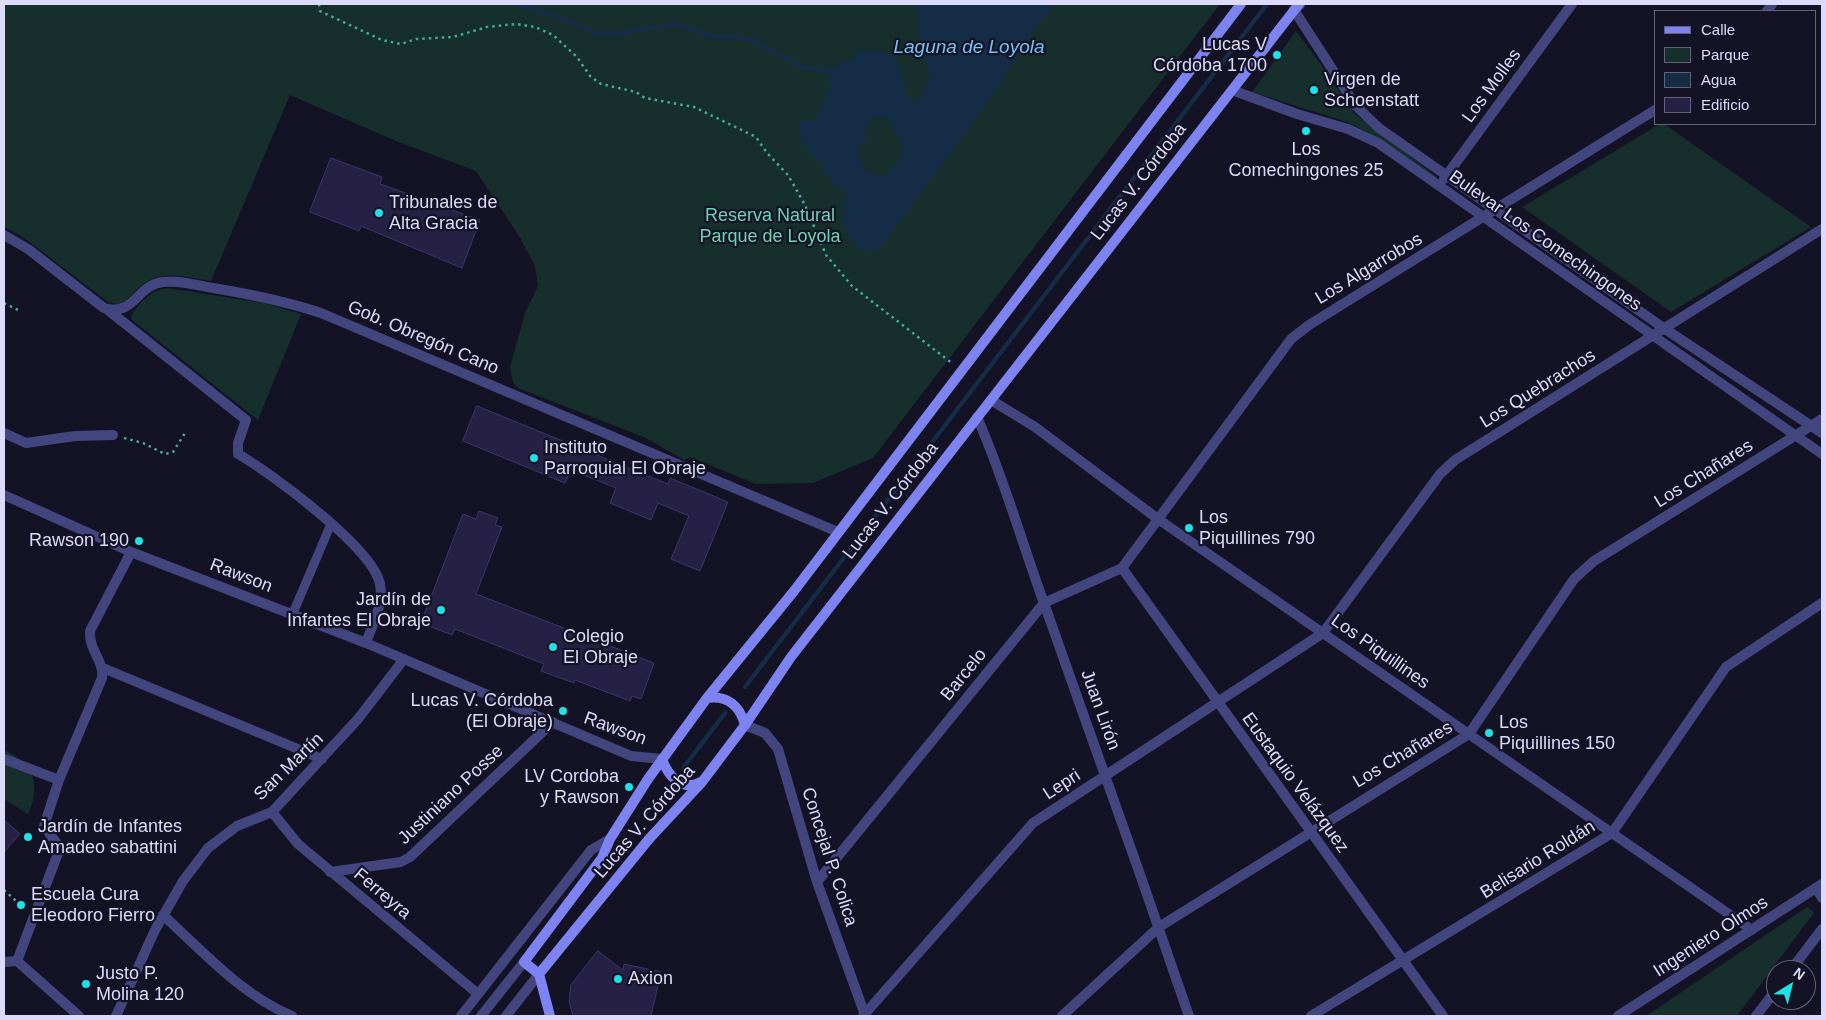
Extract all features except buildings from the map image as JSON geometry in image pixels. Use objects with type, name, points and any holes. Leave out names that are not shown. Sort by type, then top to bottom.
[{"type":"main road","name":"Lucas V. Córdoba","points":[[524,962],[602,858],[610,839],[662,759],[707,698],[794,592],[1241,4]]},
{"type":"main road","name":"Lucas V. Córdoba","points":[[539,974],[649,839],[702,782],[745,725],[790,657],[1298,6]]},
{"type":"main road","points":[[707,698],[721,698],[734,704],[741,714],[745,725]]},
{"type":"main road","points":[[662,759],[671,777],[677,781],[690,785],[702,782]]},
{"type":"main road","points":[[524,962],[539,974],[550,1016]]},
{"type":"street","name":"Los Molles","points":[[1438,187],[1572,4]]},
{"type":"street","name":"Bulevar Los Comechingones","points":[[1298,6],[1356,106],[1379,128],[1665,329],[1822,433]]},
{"type":"street","name":"Bulevar Los Comechingones","points":[[1232,90],[1296,114],[1364,135],[1822,454]]},
{"type":"street","name":"Los Algarrobos","points":[[1158,518],[1291,339],[1310,325],[1484,218],[1495,208],[1654,111]]},
{"type":"street","name":"Los Quebrachos","points":[[1323,633],[1440,474],[1455,460],[1822,229]]},
{"type":"street","points":[[4,235],[28,249],[120,319],[246,420],[238,444],[238,454],[260,467],[331,524],[376,570],[382,595],[366,643]]},
{"type":"street","name":"Gob. Obregón Cano","points":[[120,319],[150,286],[171,282],[294,304],[321,313],[838,532]]},
{"type":"street","points":[[104,308],[118,310],[132,304]]},
{"type":"street","name":"Los Piquillines","points":[[991,400],[1035,427],[1158,518],[1752,930]]},
{"type":"street","name":"Juan Lirón","points":[[978,417],[997,462],[1044,603],[1107,775],[1190,1016]]},
{"type":"street","name":"Los Chañares","points":[[1062,1016],[1159,927],[1309,831],[1469,734],[1574,579],[1594,561],[1822,419]]},
{"type":"street","points":[[4,433],[26,443],[75,436],[113,435]]},
{"type":"street","name":"Rawson","points":[[4,495],[131,552],[293,613],[632,756],[662,759]]},
{"type":"street","points":[[1122,568],[1158,518]]},
{"type":"street","points":[[17,961],[60,848],[44,826],[59,780],[102,678],[103,668],[90,643],[90,631],[131,552]]},
{"type":"street","name":"Barcelo","points":[[817,882],[1044,603],[1122,568]]},
{"type":"street","name":"Eustaquio Velázquez","points":[[1122,568],[1402,962],[1443,1016]]},
{"type":"street","name":"Belisario Roldán","points":[[1311,1016],[1612,833],[1726,667],[1822,603]]},
{"type":"street","name":"Lepri","points":[[864,1016],[1034,823],[1323,633]]},
{"type":"street","name":"San Martín","points":[[116,1016],[136,969],[163,915],[183,881],[208,848],[237,826],[272,812],[358,719],[404,659]]},
{"type":"street","points":[[103,668],[322,759]]},
{"type":"street","name":"Justiniano Posse","points":[[330,872],[401,862],[410,857],[553,722]]},
{"type":"street","name":"Concejal P. Colica","points":[[745,725],[765,733],[778,749],[817,882],[864,1016]]},
{"type":"street","points":[[4,759],[59,780]]},
{"type":"street","name":"Ferreyra","points":[[272,812],[298,844],[478,994]]},
{"type":"street","name":"Lucas V. Córdoba","points":[[461,1016],[591,850],[610,839]]},
{"type":"street","points":[[1820,885],[1822,898]]},
{"type":"street","name":"Ingeniero Olmos","points":[[1618,1016],[1820,885]]},
{"type":"street","points":[[163,915],[221,968],[263,1002],[292,1016]]},
{"type":"street","points":[[1799,960],[1822,929]]},
{"type":"street","points":[[4,962],[17,961],[79,1016]]},
{"type":"street","name":"Lucas V. Córdoba","points":[[482,1016],[524,962]]},
{"type":"street","name":"Lucas V. Córdoba","points":[[506,1016],[539,974]]},
{"type":"street","points":[[1756,1016],[1766,1003]]},
{"type":"lane","points":[[293,613],[331,524]]},
{"type":"path","points":[[319,4],[320,11],[338,21],[350,24],[382,40],[401,44],[416,39],[453,37],[487,27],[516,24],[535,27],[553,35],[577,57],[590,76],[601,84],[636,92],[645,98],[694,107],[756,137],[767,153],[788,175],[805,205],[826,255],[852,286],[961,370]]},
{"type":"path","points":[[4,303],[20,311]]},
{"type":"path","points":[[113,435],[143,444],[165,454],[173,452],[185,433]]},
{"type":"path","points":[[4,890],[34,916]]},
{"type":"green space","name":"Reserva Natural Parque de Loyola","points":[[4,4],[1220,4],[873,458],[813,483],[756,484],[690,457],[684,460],[646,438],[518,388],[513,382],[510,367],[525,313],[538,286],[535,266],[519,236],[476,171],[396,141],[290,95],[211,281],[169,275],[160,276],[145,283],[121,305],[108,302],[23,237],[4,227]]},
{"type":"green space","points":[[1296,31],[1354,113],[1437,177],[1435,179],[1369,133],[1347,122],[1252,92]]},
{"type":"green space","points":[[1658,125],[1665,125],[1811,227],[1671,312],[1522,207]]},
{"type":"green space","points":[[168,288],[264,303],[301,314],[258,420],[132,320],[131,315],[147,297],[156,291]]},
{"type":"green space","points":[[4,750],[22,761],[32,776],[34,793],[28,814],[4,799]]},
{"type":"green space","points":[[1807,907],[1813,911],[1813,914],[1779,960],[1766,960],[1766,977],[1737,1016],[1646,1016]]},
{"type":"water","name":"Laguna de Loyola","points":[[915,4],[1055,4],[1035,29],[983,109],[877,252],[858,249],[843,222],[842,209],[846,193],[839,186],[830,185],[831,174],[823,175],[823,163],[804,146],[800,120],[816,119],[831,86],[828,78],[829,69],[855,58],[860,50],[890,54],[897,60],[909,97],[917,106],[931,77],[920,45]],"holes":[[[881,116],[892,120],[893,131],[901,140],[903,150],[897,164],[890,168],[886,176],[880,176],[865,169],[860,159],[859,147],[868,141],[865,134],[868,120]]]},
{"type":"waterway","points":[[513,4],[561,17],[595,33],[614,34],[677,24],[716,37],[734,36],[752,40],[804,68],[834,70]]},
{"type":"waterway","points":[[745,687],[1267,4]]},
{"type":"waterway","points":[[683,768],[725,713]]},
{"type":"waterway","points":[[656,806],[664,794]]},
{"type":"place","name":"Lucas V Córdoba 1700","points":[[1277,55]]},
{"type":"place","name":"Virgen de Schoenstatt","points":[[1314,90]]},
{"type":"place","name":"Los Comechingones 25","points":[[1306,131]]},
{"type":"place","name":"Tribunales de Alta Gracia","points":[[379,213]]},
{"type":"place","name":"Instituto Parroquial El Obraje","points":[[534,458]]},
{"type":"place","name":"Los Piquillines 790","points":[[1189,528]]},
{"type":"place","name":"Rawson 190","points":[[139,541]]},
{"type":"place","name":"Jardín de Infantes El Obraje","points":[[441,610]]},
{"type":"place","name":"Colegio El Obraje","points":[[553,647]]},
{"type":"place","name":"Lucas V. Córdoba (El Obraje)","points":[[563,711]]},
{"type":"place","name":"Los Piquillines 150","points":[[1489,733]]},
{"type":"place","name":"LV Cordoba y Rawson","points":[[629,787]]},
{"type":"place","name":"Jardín de Infantes Amadeo sabattini","points":[[28,837]]},
{"type":"place","name":"Escuela Cura Eleodoro Fierro","points":[[21,905]]},
{"type":"place","name":"Axion","points":[[618,979]]},
{"type":"place","name":"Justo P. Molina 120","points":[[86,984]]}]
